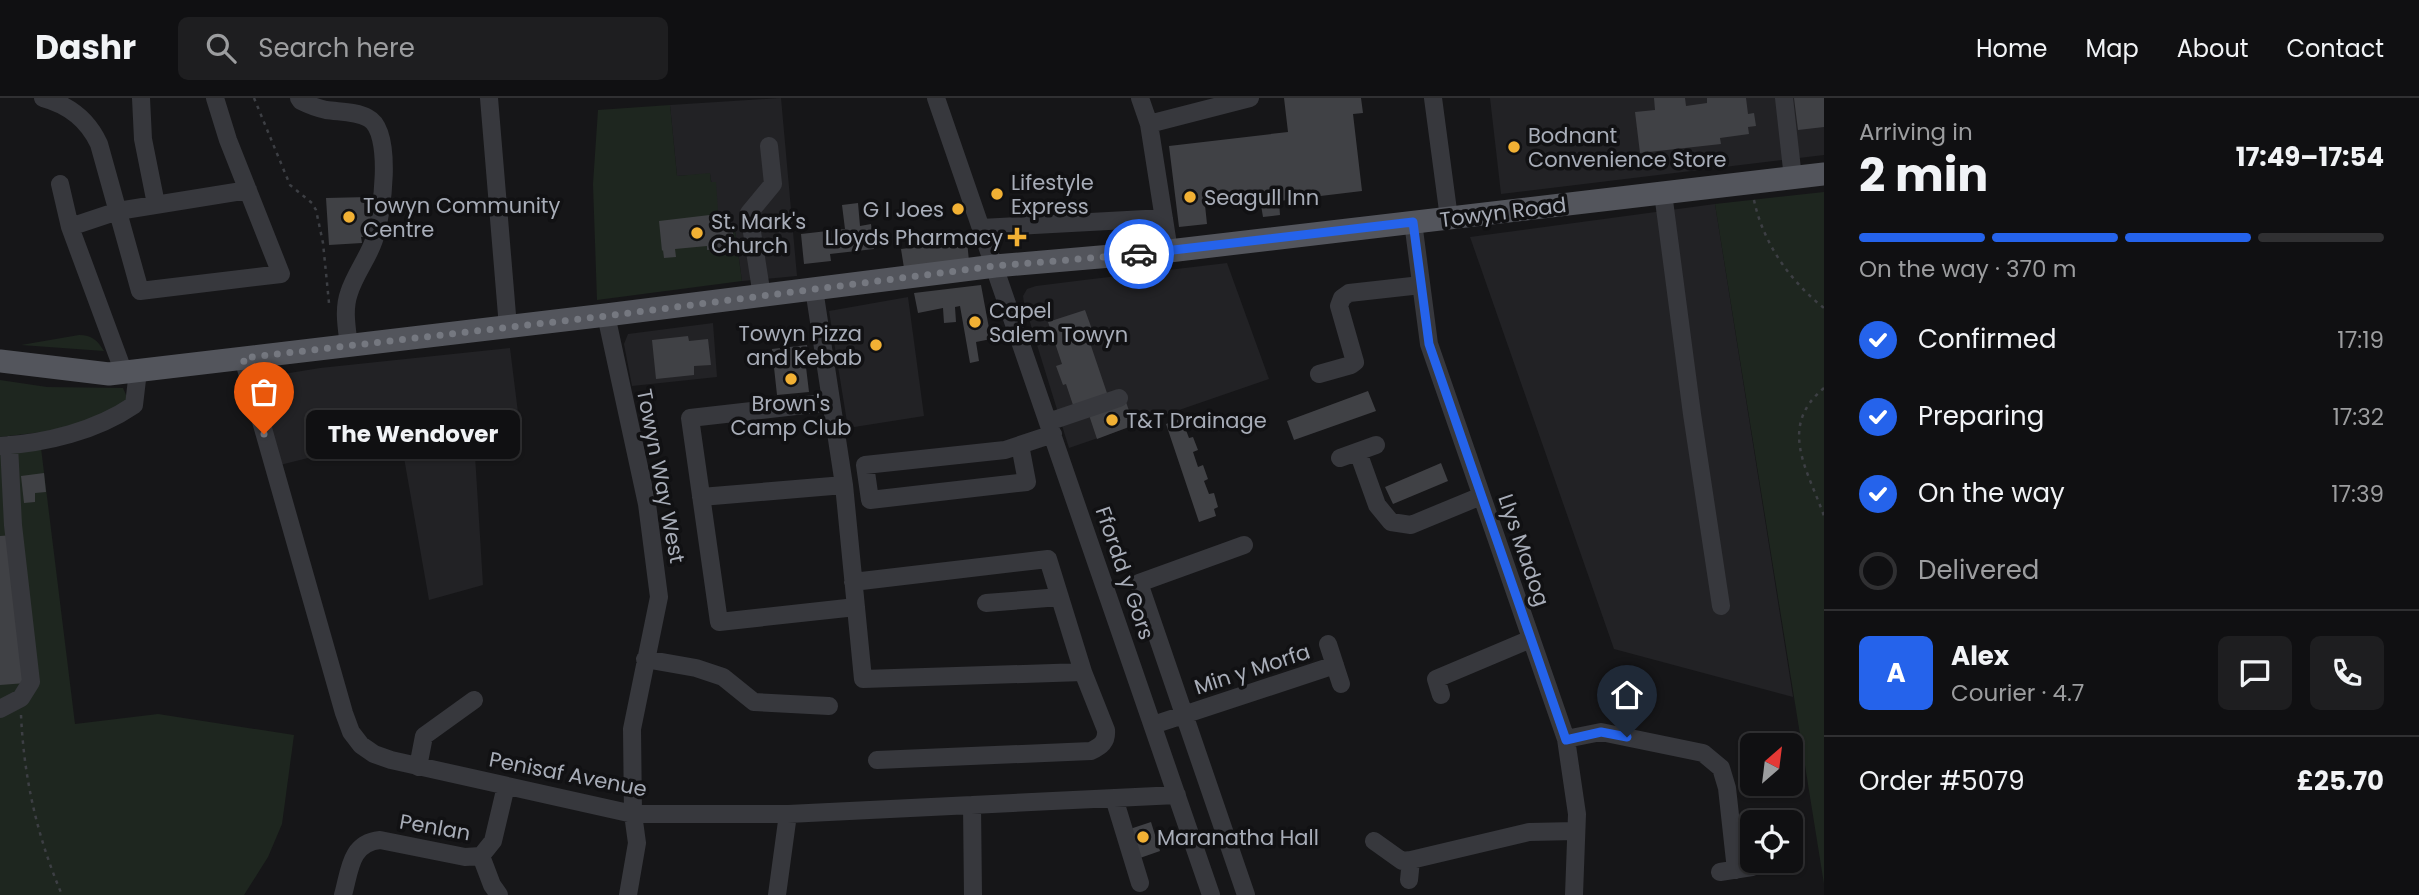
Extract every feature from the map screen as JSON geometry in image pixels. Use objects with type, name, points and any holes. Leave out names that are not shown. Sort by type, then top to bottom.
[{"type":"main road","name":"Towyn Road","points":[[0,361],[109,374],[131,372],[606,316],[995,266],[1169,251],[1824,174]]},
{"type":"street","points":[[141,98],[143,139],[156,204]]},
{"type":"street","points":[[53,100],[82,118],[92,128],[99,144],[140,290],[281,274],[228,140],[215,98]]},
{"type":"street","points":[[299,98],[313,106],[370,118],[377,126],[383,143],[381,205],[374,242],[348,293],[346,311],[349,346]]},
{"type":"street","points":[[489,98],[508,327]]},
{"type":"street","name":"Ffordd y Gors","points":[[936,98],[1211,895]]},
{"type":"street","points":[[1140,98],[1149,124],[1169,251]]},
{"type":"street","points":[[1149,124],[1250,98]]},
{"type":"street","points":[[1433,98],[1449,218]]},
{"type":"street","points":[[1784,98],[1793,178]]},
{"type":"street","points":[[762,296],[749,213],[773,184],[769,146]]},
{"type":"street","points":[[0,709],[21,698],[31,682],[6,507],[5,445],[90,429],[114,419],[134,405],[131,372],[70,227],[60,184]]},
{"type":"street","points":[[70,227],[118,211],[248,190]]},
{"type":"street","points":[[1663,193],[1720,606]]},
{"type":"street","points":[[981,228],[1164,218]]},
{"type":"street","name":"Llys Madog","points":[[1413,222],[1429,344],[1566,740],[1577,814],[1574,895]]},
{"type":"street","points":[[1319,374],[1355,362],[1339,306],[1342,298],[1349,293],[1421,285]]},
{"type":"street","points":[[814,289],[844,485],[863,679],[1083,673]]},
{"type":"street","name":"Towyn Way West","points":[[606,316],[647,504],[659,597],[632,729],[633,814],[637,843],[628,895]]},
{"type":"street","name":"Penisaf Avenue","points":[[243,358],[351,732],[361,745],[374,754],[418,767],[633,814],[788,814],[1177,795]]},
{"type":"street","points":[[1020,445],[1027,482],[870,500],[865,465],[1005,450],[1119,398]]},
{"type":"street","points":[[831,402],[690,418],[719,622],[856,607]]},
{"type":"street","points":[[1340,458],[1376,445]]},
{"type":"street","points":[[1358,452],[1377,505],[1391,522],[1410,525],[1481,496]]},
{"type":"street","points":[[701,497],[844,485]]},
{"type":"street","name":"Min y Morfa","points":[[1244,545],[1139,583],[1246,895]]},
{"type":"street","points":[[853,582],[1048,558],[1083,673],[1107,737],[1091,751],[877,760]]},
{"type":"street","points":[[986,603],[1060,597]]},
{"type":"street","points":[[1441,695],[1436,680],[1531,639]]},
{"type":"street","name":"Min y Morfa","points":[[1328,645],[1341,684]]},
{"type":"street","points":[[645,659],[696,668],[723,677],[754,702],[829,706]]},
{"type":"street","name":"Min y Morfa","points":[[1153,725],[1335,665]]},
{"type":"street","points":[[418,767],[424,736],[474,700]]},
{"type":"street","points":[[1566,740],[1601,732],[1703,753],[1721,768],[1727,788],[1736,870]]},
{"type":"street","name":"Penlan","points":[[344,895],[354,855],[361,846],[370,841],[380,840],[465,857],[481,856],[493,841],[506,786]]},
{"type":"street","points":[[1114,798],[1140,883]]},
{"type":"street","points":[[972,805],[973,895]]},
{"type":"street","points":[[778,895],[788,814]]},
{"type":"street","points":[[1374,841],[1402,861],[1530,832],[1576,831]]},
{"type":"street","points":[[481,856],[496,890]]},
{"type":"street","points":[[1409,880],[1411,860]]},
{"type":"path","points":[[254,98],[290,185],[312,203],[316,210],[323,243],[329,309]]},
{"type":"path","points":[[1750,183],[1756,210],[1776,255],[1795,283],[1824,308]]},
{"type":"path","points":[[1824,388],[1809,403],[1797,444],[1824,516]]},
{"type":"path","points":[[21,698],[23,755],[34,816],[62,895]]},
{"type":"shaded area","points":[[781,98],[797,276],[742,281],[734,223],[719,226],[710,174],[677,176],[670,105]]},
{"type":"shaded area","points":[[1490,98],[1824,98],[1824,155],[1501,194]]},
{"type":"shaded area","points":[[670,105],[677,176],[710,173],[711,182],[716,182],[719,225],[734,223],[742,281],[597,300],[593,184],[598,110]]},
{"type":"shaded area","points":[[1824,192],[1824,884],[1803,753],[1803,733],[1800,733],[1715,204]]},
{"type":"shaded area","points":[[1715,204],[1793,697],[1614,649],[1470,237]]},
{"type":"shaded area","points":[[1227,263],[1269,379],[1069,448],[1024,303],[1023,296],[1027,289]]},
{"type":"shaded area","points":[[908,297],[924,416],[848,428],[829,311]]},
{"type":"shaded area","points":[[713,323],[717,377],[632,386],[624,344],[628,334]]},
{"type":"shaded area","points":[[79,335],[94,339],[104,351],[21,345]]},
{"type":"shaded area","points":[[510,348],[521,437],[474,439],[483,585],[429,600],[400,435],[280,465],[259,378],[320,368]]},
{"type":"shaded area","points":[[0,380],[47,387],[123,388],[129,402],[105,417],[59,430],[0,437]]},
{"type":"shaded area","points":[[41,448],[75,724],[158,714],[294,735],[282,824],[268,857],[244,895],[0,895],[0,452]]},
{"type":"building","points":[[1284,98],[1361,98],[1363,113],[1353,114],[1362,191],[1279,201],[1280,215],[1263,217],[1260,199],[1205,205],[1207,224],[1179,227],[1169,146],[1288,132]]},
{"type":"building","points":[[1654,98],[1685,98],[1686,106],[1707,103],[1707,98],[1746,98],[1748,114],[1754,113],[1756,126],[1748,127],[1749,134],[1720,138],[1721,144],[1640,153],[1635,112],[1655,110]]},
{"type":"building","points":[[1794,98],[1824,98],[1824,127],[1798,130]]},
{"type":"building","name":"Towyn Community Centre","points":[[369,197],[372,236],[361,237],[362,243],[329,245],[326,198]]},
{"type":"building","points":[[858,203],[860,226],[871,224],[874,249],[830,254],[831,261],[804,264],[801,234],[845,229],[842,205]]},
{"type":"building","name":"St. Mark's Church","points":[[718,214],[719,226],[732,224],[734,241],[723,242],[723,248],[707,250],[707,246],[675,249],[676,257],[664,258],[659,221]]},
{"type":"building","name":"Lloyds Pharmacy","points":[[1025,232],[1026,240],[1008,241],[1007,233]]},
{"type":"building","points":[[967,241],[969,261],[904,268],[901,249]]},
{"type":"building","points":[[981,285],[991,339],[976,342],[979,361],[970,363],[960,306],[955,307],[956,322],[944,323],[943,308],[918,313],[914,293]]},
{"type":"building","points":[[1085,310],[1094,335],[1088,337],[1108,396],[1074,408],[1066,384],[1063,385],[1056,366],[1062,364],[1048,322]]},
{"type":"building","points":[[688,336],[689,341],[708,339],[711,365],[694,366],[694,375],[656,379],[652,340]]},
{"type":"building","name":"Brown's Camp Club","points":[[807,345],[809,392],[777,395],[772,349]]},
{"type":"building","points":[[1368,391],[1376,411],[1294,440],[1287,421]]},
{"type":"building","name":"T&T Drainage","points":[[1126,402],[1134,425],[1097,439],[1089,415]]},
{"type":"building","points":[[1185,417],[1188,424],[1184,425],[1189,438],[1193,437],[1198,450],[1193,452],[1198,467],[1203,465],[1208,479],[1204,481],[1209,494],[1214,493],[1218,507],[1214,509],[1216,516],[1199,522],[1166,424]]},
{"type":"building","points":[[1441,463],[1448,481],[1393,504],[1385,487]]},
{"type":"building","points":[[44,473],[46,492],[35,493],[35,502],[24,503],[21,476]]},
{"type":"building","points":[[13,535],[26,683],[0,685],[0,536]]},
{"type":"building","name":"Maranatha Hall","points":[[1151,822],[1160,851],[1140,858],[1127,830]]},
{"type":"way so far","points":[[264,434],[243,358],[606,316],[995,266],[1139,254]]},
{"type":"place","name":"Bodnant Convenience Store","points":[[1514,147]]},
{"type":"place","name":"Lifestyle Express","points":[[997,194]]},
{"type":"place","name":"Seagull Inn","points":[[1190,197]]},
{"type":"place","name":"G I Joes","points":[[958,209]]},
{"type":"place","name":"Towyn Community Centre","points":[[349,217]]},
{"type":"place","name":"St. Mark's Church","points":[[697,233]]},
{"type":"place","name":"Lloyds Pharmacy","points":[[1017,237]]},
{"type":"place","name":"Capel Salem Towyn","points":[[975,322]]},
{"type":"place","name":"Towyn Pizza and Kebab","points":[[876,345]]},
{"type":"place","name":"Brown's Camp Club","points":[[791,379]]},
{"type":"place","name":"T&T Drainage","points":[[1112,420]]},
{"type":"place","name":"The Wendover","points":[[264,434]]},
{"type":"place","name":"Maranatha Hall","points":[[1143,837]]},
{"type":"route","points":[[1139,254],[1413,222],[1429,344],[1566,740],[1601,732],[1627,737]]}]
